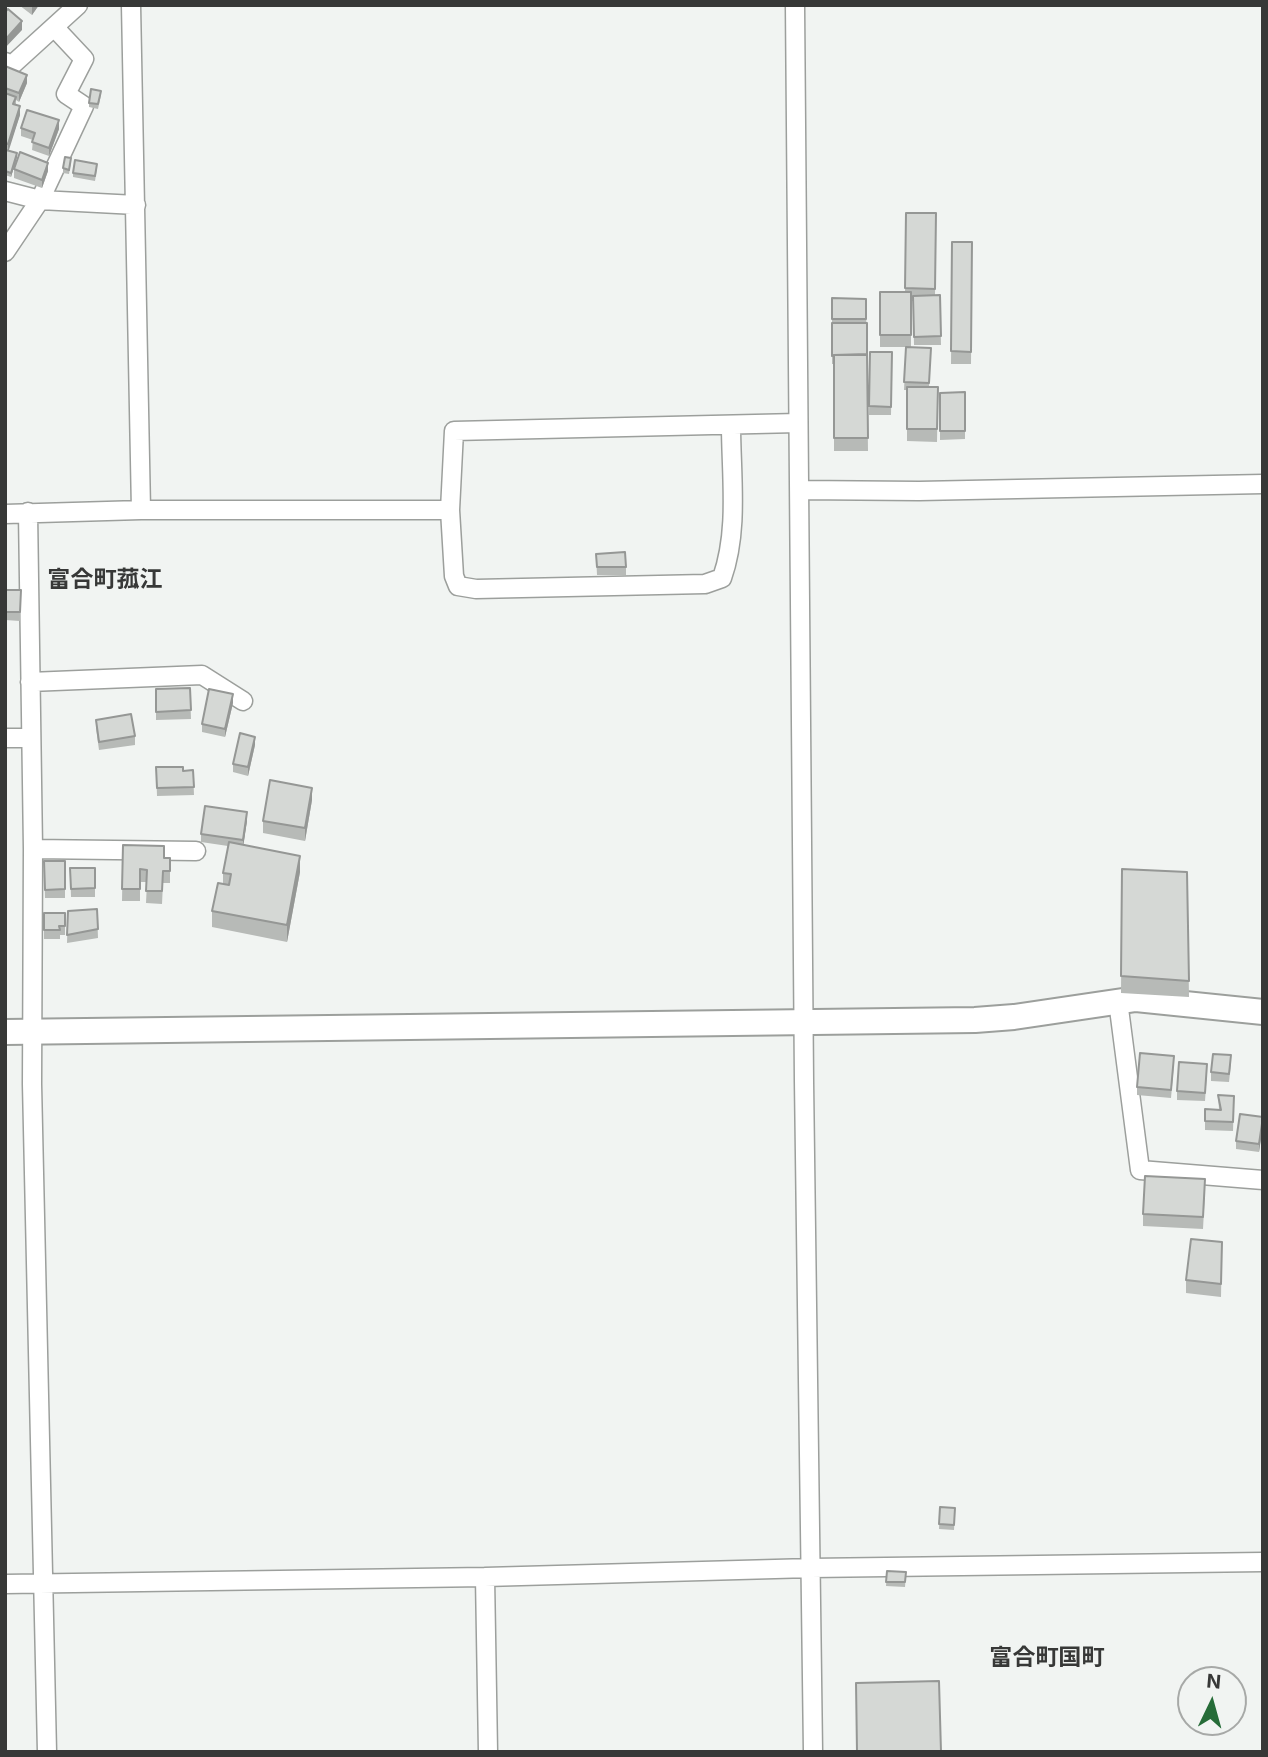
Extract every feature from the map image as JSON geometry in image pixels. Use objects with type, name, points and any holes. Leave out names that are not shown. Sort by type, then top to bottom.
[{"type":"street","points":[[5,62],[12,65],[78,5]]},
{"type":"street","points":[[131,5],[141,510]]},
{"type":"street","points":[[795,5],[813,1752]]},
{"type":"street","points":[[5,252],[40,200],[83,106],[65,94],[84,59],[54,27]]},
{"type":"street","points":[[5,191],[40,200],[135,205]]},
{"type":"street","points":[[731,425],[732,523],[729,559],[722,578],[705,584],[465,589],[458,586],[454,576],[450,510],[454,431],[798,423]]},
{"type":"street","points":[[800,490],[919,491],[1263,484]]},
{"type":"street","points":[[5,514],[141,510],[450,510]]},
{"type":"street","points":[[28,512],[33,849],[33,1137],[47,1752]]},
{"type":"street","points":[[30,682],[202,675],[243,701]]},
{"type":"street","points":[[5,738],[31,738]]},
{"type":"street","points":[[33,849],[195,851]]},
{"type":"street","points":[[1118,1001],[1140,1170],[1263,1180]]},
{"type":"street","points":[[5,1032],[975,1020],[1014,1017],[1118,1001],[1161,1001],[1263,1012]]},
{"type":"street","points":[[5,1584],[1263,1562]]},
{"type":"street","points":[[485,1577],[488,1752]]},
{"type":"building","points":[[8,9],[22,21],[5,40],[5,12]]},
{"type":"building","points":[[5,66],[27,75],[19,93],[5,88]]},
{"type":"building","points":[[91,89],[101,91],[98,104],[89,103]]},
{"type":"building","points":[[5,93],[16,97],[13,104],[20,106],[8,144],[5,143]]},
{"type":"building","points":[[27,110],[59,120],[49,148],[32,142],[35,133],[21,128]]},
{"type":"building","points":[[6,150],[17,153],[11,173],[5,171]]},
{"type":"building","points":[[20,152],[48,163],[42,180],[14,169]]},
{"type":"building","points":[[65,157],[71,158],[69,170],[63,168]]},
{"type":"building","points":[[75,160],[97,164],[95,176],[73,173]]},
{"type":"building","points":[[906,213],[936,213],[935,289],[905,288]]},
{"type":"building","points":[[952,242],[972,242],[971,352],[951,351]]},
{"type":"building","points":[[880,292],[911,292],[911,335],[880,335]]},
{"type":"building","points":[[940,295],[941,336],[914,337],[913,296]]},
{"type":"building","points":[[832,298],[866,299],[866,319],[832,319]]},
{"type":"building","points":[[832,323],[867,323],[867,355],[832,356]]},
{"type":"building","points":[[906,347],[931,348],[929,383],[904,382]]},
{"type":"building","points":[[870,352],[892,352],[891,407],[869,406]]},
{"type":"building","points":[[867,354],[868,438],[834,438],[834,355]]},
{"type":"building","points":[[907,387],[938,387],[937,429],[907,429]]},
{"type":"building","points":[[965,392],[965,431],[940,431],[940,393]]},
{"type":"building","points":[[625,552],[626,567],[597,567],[596,554]]},
{"type":"building","points":[[5,590],[21,590],[20,612],[5,612]]},
{"type":"building","points":[[190,688],[191,710],[156,712],[156,689]]},
{"type":"building","points":[[209,689],[233,694],[225,729],[202,724]]},
{"type":"building","points":[[131,714],[135,736],[99,742],[96,720]]},
{"type":"building","points":[[240,733],[255,737],[248,767],[233,764]]},
{"type":"building","points":[[156,767],[183,767],[183,771],[193,770],[194,787],[157,788]]},
{"type":"building","points":[[270,780],[312,788],[305,828],[263,821]]},
{"type":"building","points":[[205,806],[247,812],[243,840],[201,834]]},
{"type":"building","points":[[229,842],[300,856],[287,925],[212,911],[218,883],[229,885],[231,874],[223,873]]},
{"type":"building","points":[[123,845],[164,846],[164,858],[170,858],[170,871],[163,871],[162,891],[146,891],[147,870],[140,869],[140,889],[122,889]]},
{"type":"building","points":[[44,861],[65,861],[65,889],[45,890]]},
{"type":"building","points":[[70,868],[95,868],[95,888],[71,889]]},
{"type":"building","points":[[1122,869],[1187,872],[1189,981],[1121,976]]},
{"type":"building","points":[[97,909],[98,929],[67,935],[68,911]]},
{"type":"building","points":[[44,913],[65,913],[65,926],[59,926],[60,930],[44,930]]},
{"type":"building","points":[[1140,1053],[1174,1056],[1171,1090],[1137,1087]]},
{"type":"building","points":[[1213,1054],[1231,1055],[1229,1074],[1211,1072]]},
{"type":"building","points":[[1179,1062],[1207,1064],[1205,1093],[1177,1091]]},
{"type":"building","points":[[1218,1095],[1234,1096],[1233,1122],[1205,1121],[1205,1109],[1221,1110]]},
{"type":"building","points":[[1240,1114],[1263,1117],[1259,1144],[1236,1141]]},
{"type":"building","points":[[1145,1176],[1205,1179],[1203,1217],[1143,1214]]},
{"type":"building","points":[[1191,1239],[1222,1242],[1221,1284],[1186,1280]]},
{"type":"building","points":[[940,1507],[955,1508],[954,1525],[939,1524]]},
{"type":"building","points":[[887,1571],[906,1572],[905,1582],[886,1582]]},
{"type":"building","points":[[939,1681],[941,1752],[857,1752],[856,1683]]},
{"type":"district","name":"富合町菰江","points":[[105,580]]},
{"type":"district","name":"富合町国町","points":[[1047,1658]]}]
